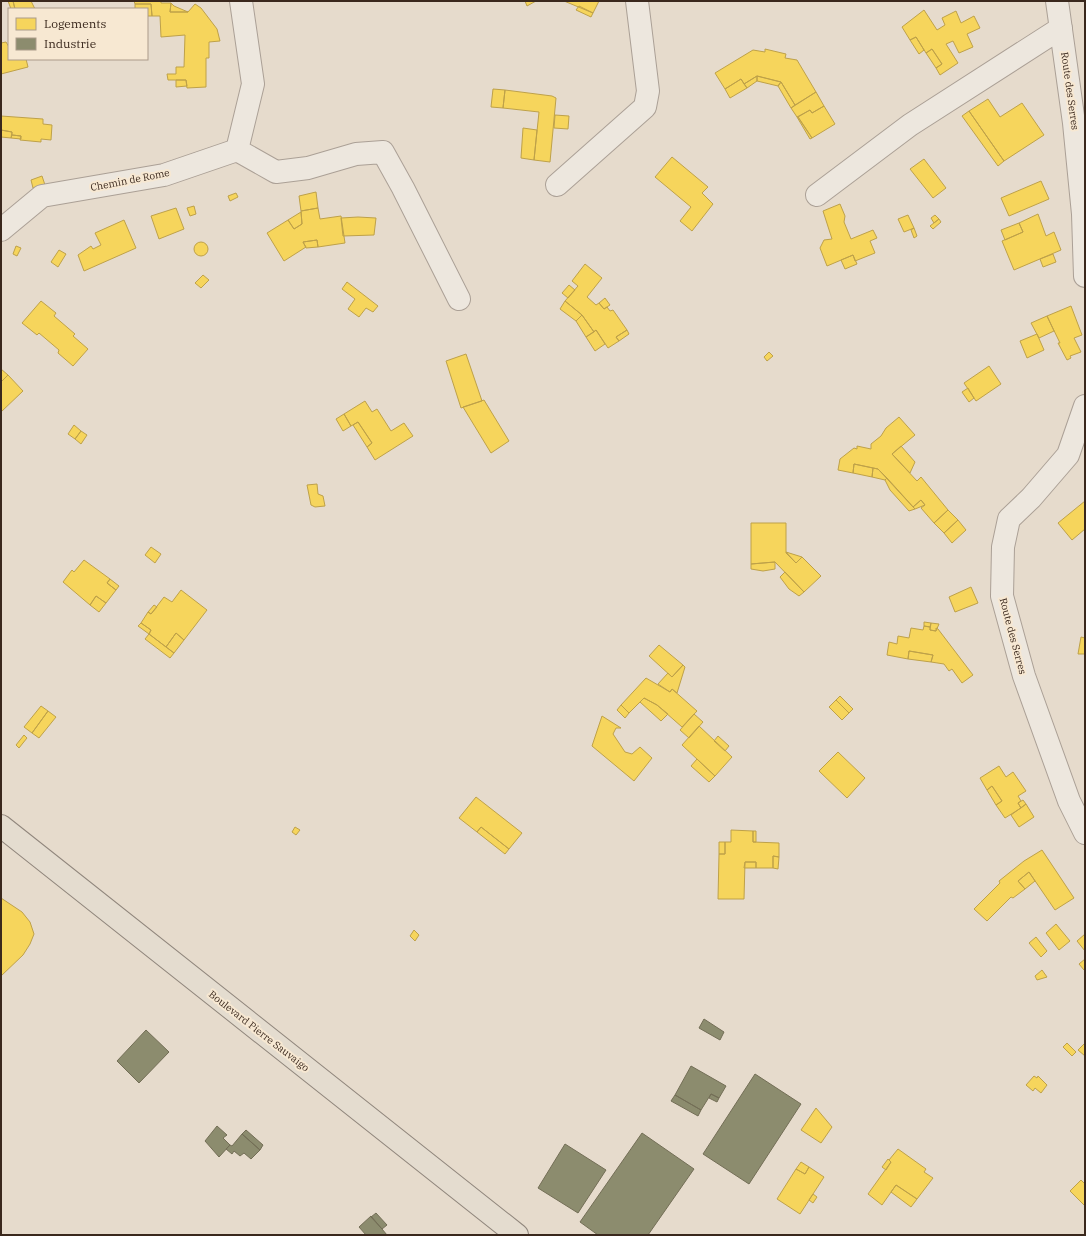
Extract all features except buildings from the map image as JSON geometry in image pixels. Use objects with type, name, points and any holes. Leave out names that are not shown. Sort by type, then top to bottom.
[{"type":"main road","name":"Boulevard Pierre Sauvaigo","points":[[1,826],[517,1235]]},
{"type":"street","points":[[241,1],[253,84],[238,150],[276,172],[308,168],[356,154],[383,152],[403,188],[459,299]]},
{"type":"street","points":[[557,185],[645,107],[648,91],[637,1]]},
{"type":"street","name":"Route des Serres","points":[[1057,1],[1074,123],[1083,214],[1085,276]]},
{"type":"street","points":[[817,195],[910,125],[1061,28]]},
{"type":"street","name":"Chemin de Rome","points":[[1,230],[42,196],[164,175],[238,150]]},
{"type":"street","name":"Route des Serres","points":[[1085,406],[1068,455],[1031,498],[1009,519],[1003,547],[1002,596],[1024,676],[1069,802],[1085,834]]}]
